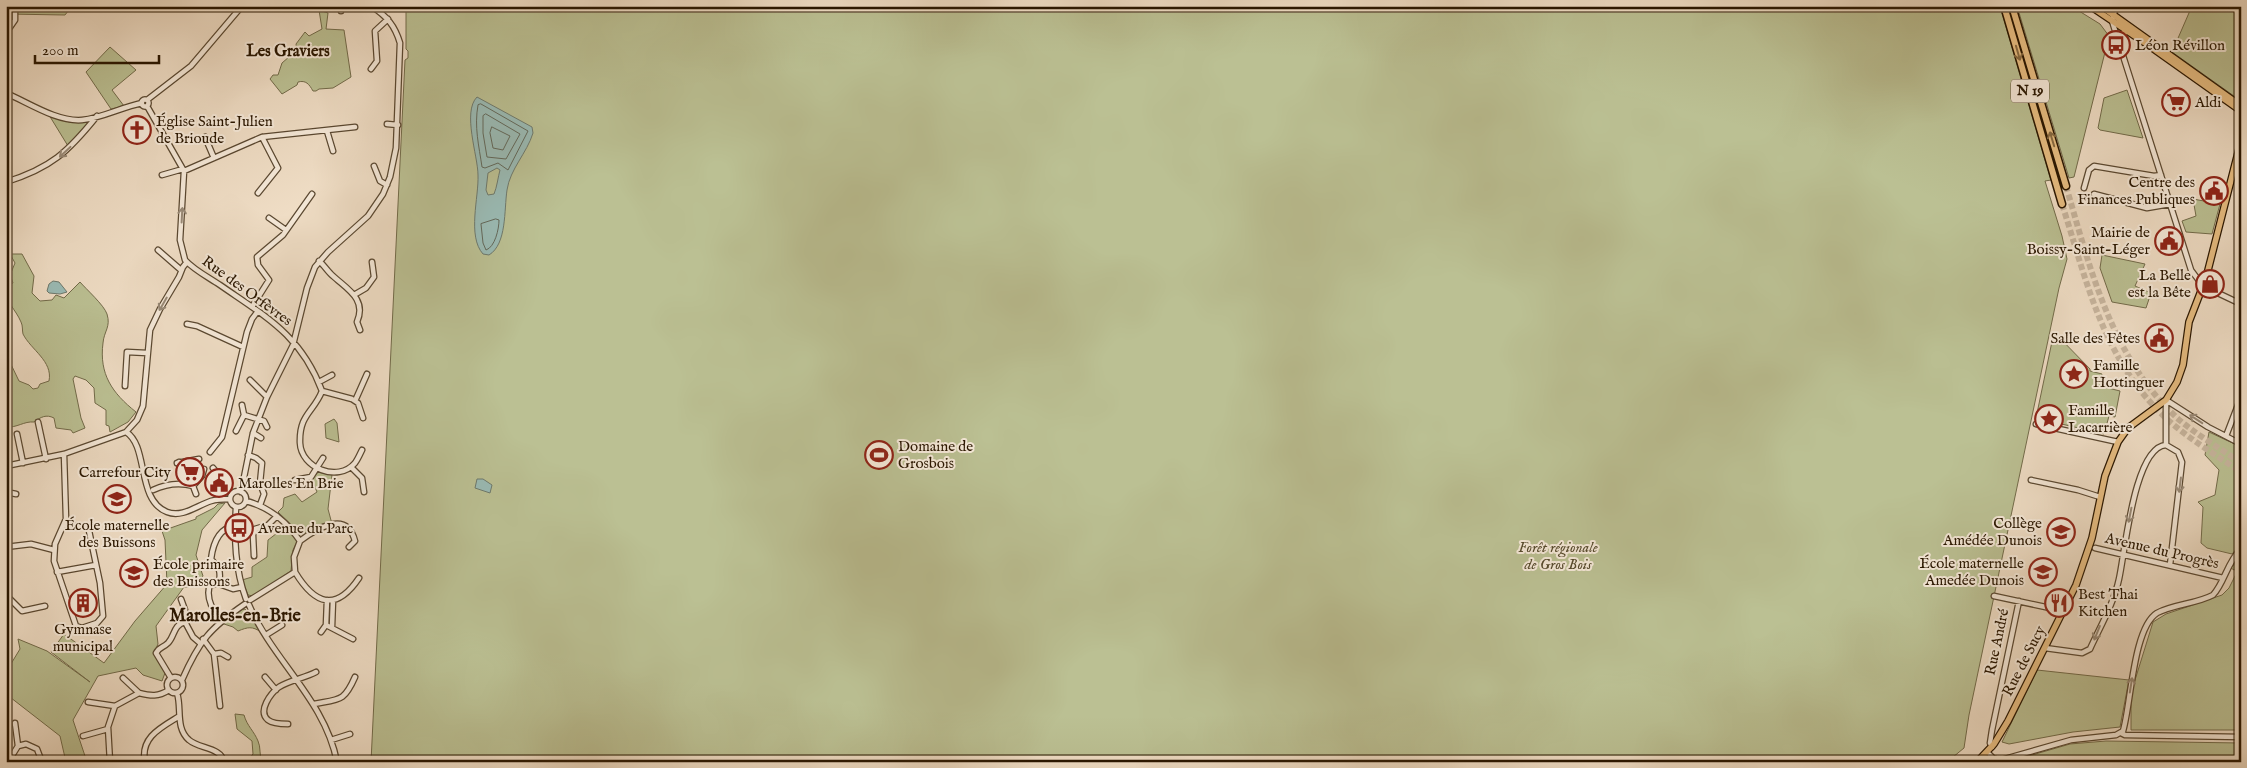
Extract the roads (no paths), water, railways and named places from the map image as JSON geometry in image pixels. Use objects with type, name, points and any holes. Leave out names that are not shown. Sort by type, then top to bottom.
[{"type":"highway","name":"N 19","points":[[2004,6],[2062,204]]},
{"type":"highway","name":"N 19","points":[[2012,6],[2066,186]]},
{"type":"main road","points":[[2090,6],[2113,18],[2241,106]]},
{"type":"main road","points":[[2101,6],[2127,31],[2241,111]]},
{"type":"main road","points":[[2118,37],[2127,31]]},
{"type":"main road","name":"Rue de Sucy","points":[[1977,762],[1992,747],[2008,721],[2064,611],[2083,566],[2105,476],[2118,442],[2128,428],[2166,400],[2182,368],[2189,322],[2204,286],[2241,141]]},
{"type":"street","points":[[6,33],[16,20],[15,6]]},
{"type":"street","points":[[6,93],[68,119],[82,120],[145,103],[191,66],[242,6]]},
{"type":"street","points":[[241,492],[253,433],[267,397],[294,342],[310,276],[319,261],[361,224],[376,206],[387,185],[394,161],[398,125],[400,43],[396,30],[388,19],[371,6]]},
{"type":"street","points":[[2116,6],[2113,18],[2118,37],[2192,273],[2204,286],[2241,304]]},
{"type":"street","points":[[371,69],[377,61],[375,31],[388,19]]},
{"type":"street","points":[[6,466],[64,454],[126,432],[137,420],[142,406],[148,338],[155,317],[187,262],[180,240],[183,170],[145,103]]},
{"type":"street","points":[[6,182],[38,170],[64,154],[97,116]]},
{"type":"street","points":[[387,124],[398,125]]},
{"type":"street","points":[[162,175],[183,170],[262,137],[355,127]]},
{"type":"street","points":[[327,131],[333,151]]},
{"type":"street","points":[[205,137],[214,158]]},
{"type":"street","points":[[258,193],[278,168],[262,137]]},
{"type":"street","points":[[374,166],[380,181],[387,185]]},
{"type":"street","points":[[2084,188],[2089,170],[2094,166],[2154,176],[2161,175]]},
{"type":"street","points":[[252,307],[269,280],[258,265],[257,257],[286,230],[312,194]]},
{"type":"street","points":[[2094,194],[2147,208],[2170,204]]},
{"type":"street","points":[[269,218],[286,230]]},
{"type":"street","points":[[158,250],[181,270]]},
{"type":"street","points":[[319,261],[334,277],[345,284],[359,303],[360,315],[357,322],[360,330]]},
{"type":"street","name":"Rue des Orfèvres","points":[[187,262],[279,326],[311,365],[322,391]]},
{"type":"street","points":[[354,295],[366,288],[374,277],[372,262]]},
{"type":"street","points":[[210,452],[222,437],[243,347],[252,320],[258,311]]},
{"type":"street","points":[[187,324],[197,326],[243,347]]},
{"type":"street","points":[[125,386],[127,352],[147,353]]},
{"type":"street","points":[[355,401],[367,374]]},
{"type":"street","points":[[318,382],[332,375]]},
{"type":"street","points":[[250,380],[267,397]]},
{"type":"street","points":[[362,450],[351,467],[336,472],[327,472],[311,464],[303,455],[300,435],[306,414],[319,400],[322,391],[355,401],[362,409],[363,418]]},
{"type":"street","points":[[2226,436],[2241,397]]},
{"type":"street","points":[[2166,400],[2241,444]]},
{"type":"street","points":[[2166,400],[2166,445]]},
{"type":"street","points":[[236,431],[244,415],[242,405]]},
{"type":"street","points":[[244,415],[264,421],[267,427]]},
{"type":"street","points":[[38,422],[46,458]]},
{"type":"street","points":[[2036,424],[2118,442]]},
{"type":"street","points":[[126,432],[131,435],[151,499],[160,508],[168,512],[182,513],[211,501],[230,499]]},
{"type":"street","points":[[253,433],[261,438]]},
{"type":"street","points":[[17,434],[23,463]]},
{"type":"street","points":[[2045,648],[2082,653],[2090,649],[2119,581],[2122,554],[2134,494],[2148,458],[2155,448],[2166,445],[2174,449],[2182,462],[2170,565]]},
{"type":"street","points":[[64,454],[65,525],[55,544],[54,550],[58,572],[76,626],[82,628],[97,623],[103,616],[96,565],[88,526],[65,525]]},
{"type":"street","points":[[248,455],[262,463],[260,483],[264,494],[260,505]]},
{"type":"street","points":[[295,480],[311,477],[324,458]]},
{"type":"street","points":[[183,483],[178,462],[199,459]]},
{"type":"street","points":[[351,467],[362,478],[364,492]]},
{"type":"street","points":[[193,486],[202,476],[204,468]]},
{"type":"street","points":[[213,468],[228,486]]},
{"type":"street","points":[[2032,480],[2100,497]]},
{"type":"street","points":[[153,490],[163,486],[183,483],[193,486]]},
{"type":"street","points":[[193,486],[196,494]]},
{"type":"street","points":[[6,492],[16,494]]},
{"type":"street","points":[[230,499],[232,494],[241,492]]},
{"type":"street","points":[[236,507],[242,506],[246,501],[245,495],[241,492]]},
{"type":"street","points":[[230,499],[236,507],[236,555],[247,602],[266,635],[314,704],[331,740],[337,762]]},
{"type":"street","points":[[246,501],[260,505],[277,516],[300,541]]},
{"type":"street","points":[[254,556],[253,535],[255,529],[268,525],[277,516]]},
{"type":"street","points":[[348,547],[355,541],[349,528],[342,525],[324,526],[300,541],[294,557],[295,572],[304,587],[312,594],[327,600],[333,600],[346,595],[359,578]]},
{"type":"street","points":[[218,584],[221,573],[219,567],[211,559],[213,548],[222,530],[235,526]]},
{"type":"street","points":[[6,546],[31,544],[54,550]]},
{"type":"street","name":"Avenue du Progrès","points":[[2095,548],[2223,578]]},
{"type":"street","points":[[2121,733],[2125,722],[2133,669],[2151,618],[2162,611],[2213,595],[2231,560],[2241,549]]},
{"type":"street","points":[[58,572],[96,565]]},
{"type":"street","points":[[177,693],[183,687],[182,680],[202,641],[220,621],[295,572]]},
{"type":"street","points":[[220,621],[214,612],[208,592],[210,585],[218,584],[233,589],[242,587]]},
{"type":"street","points":[[6,595],[22,611],[45,606]]},
{"type":"street","points":[[1994,596],[2064,611]]},
{"type":"street","points":[[181,599],[185,610],[185,622],[193,637],[202,641],[214,654],[220,706]]},
{"type":"street","points":[[321,632],[326,624],[327,600]]},
{"type":"street","points":[[332,627],[333,600]]},
{"type":"street","name":"Rue André","points":[[1992,747],[1990,743],[1992,730],[2019,601]]},
{"type":"street","points":[[171,678],[156,654],[160,648],[169,642],[177,625],[185,622]]},
{"type":"street","points":[[326,624],[353,639]]},
{"type":"street","points":[[266,635],[282,625]]},
{"type":"street","points":[[214,654],[220,653],[228,657]]},
{"type":"street","points":[[288,724],[276,724],[268,720],[264,714],[264,705],[276,690],[316,672]]},
{"type":"street","points":[[169,690],[167,685],[171,678],[176,676],[182,680]]},
{"type":"street","points":[[314,704],[342,698],[348,692],[355,676]]},
{"type":"street","points":[[265,677],[276,690]]},
{"type":"street","points":[[123,678],[139,693],[160,696],[169,690]]},
{"type":"street","points":[[169,690],[177,693]]},
{"type":"street","points":[[88,702],[114,706],[139,693]]},
{"type":"street","points":[[177,693],[180,703],[178,717],[188,740],[201,747],[218,752],[223,756],[224,762]]},
{"type":"street","points":[[110,762],[108,728],[114,706]]},
{"type":"street","points":[[146,762],[144,748],[148,739],[162,726],[178,717]]},
{"type":"street","points":[[6,760],[18,746],[15,724]]},
{"type":"street","points":[[83,736],[108,728]]},
{"type":"street","points":[[1987,752],[1996,761],[2071,740],[2121,733],[2125,735],[2241,737]]},
{"type":"street","points":[[331,740],[350,734]]},
{"type":"street","points":[[18,746],[26,744],[37,749],[42,762]]},
{"type":"street","points":[[290,762],[306,762]]},
{"type":"water","points":[[477,97],[532,127],[533,133],[511,175],[507,190],[502,235],[495,250],[489,255],[483,254],[478,246],[476,237],[475,216],[478,175],[471,123],[473,104]],"holes":[[[497,168],[500,170],[494,194],[488,195],[486,190],[488,173]]]},
{"type":"water","points":[[53,281],[59,282],[67,292],[60,294],[49,293],[47,291],[49,284]]},
{"type":"water","points":[[477,479],[483,479],[492,485],[490,493],[475,488]]},
{"type":"tunnel","points":[[2066,186],[2094,279],[2119,339],[2135,367],[2154,393],[2176,417],[2241,463]]},
{"type":"tunnel","points":[[2062,204],[2090,292],[2113,347],[2128,373],[2147,398],[2169,421],[2241,472]]},
{"type":"place","name":"Léon Révillon","points":[[2116,45]]},
{"type":"place","name":"Aldi","points":[[2176,102]]},
{"type":"place","name":"Église Saint-Julien de Brioude","points":[[137,130]]},
{"type":"place","name":"Centre des Finances Publiques","points":[[2214,191]]},
{"type":"place","name":"Mairie de Boissy-Saint-Léger","points":[[2169,241]]},
{"type":"place","name":"La Belle est la Bête","points":[[2210,284]]},
{"type":"place","name":"Salle des Fêtes","points":[[2159,338]]},
{"type":"place","name":"Famille Hottinguer","points":[[2074,374]]},
{"type":"place","name":"Famille Lacarrière","points":[[2049,419]]},
{"type":"place","name":"Domaine de Grosbois","points":[[879,455]]},
{"type":"place","name":"Carrefour City","points":[[190,472]]},
{"type":"place","name":"Marolles En Brie","points":[[219,483]]},
{"type":"place","name":"École maternelle des Buissons","points":[[117,499]]},
{"type":"place","name":"Avenue du Parc","points":[[239,528]]},
{"type":"place","name":"Collège Amédée Dunois","points":[[2061,532]]},
{"type":"place","name":"École maternelle Amedée Dunois","points":[[2043,572]]},
{"type":"place","name":"École primaire des Buissons","points":[[134,573]]},
{"type":"place","name":"Gymnase municipal","points":[[83,603]]},
{"type":"place","name":"Best Thai Kitchen","points":[[2059,603]]},
{"type":"district","name":"Les Graviers","points":[[288,52]]},
{"type":"district","name":"Marolles-en-Brie","points":[[235,616]]},
{"type":"park label","name":"Forêt régionale de Gros Bois","points":[[1558,556]]}]
